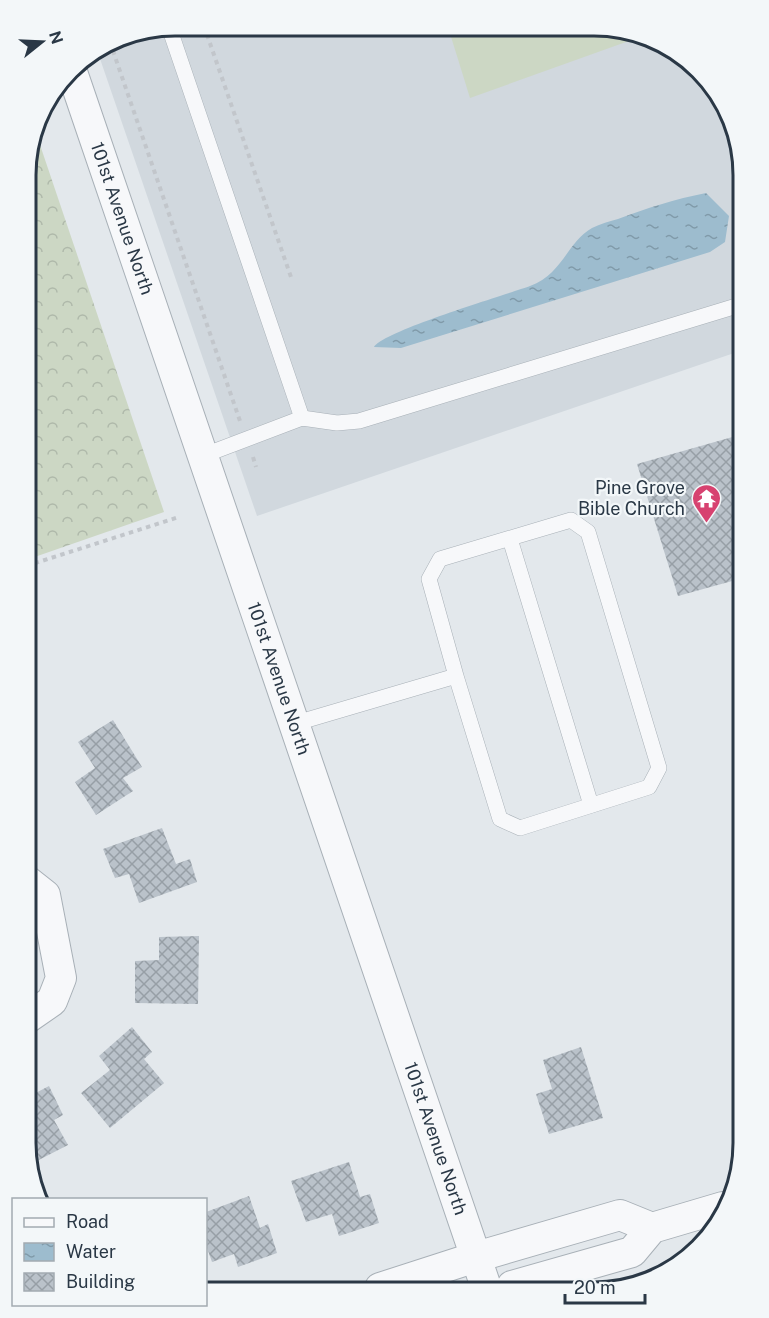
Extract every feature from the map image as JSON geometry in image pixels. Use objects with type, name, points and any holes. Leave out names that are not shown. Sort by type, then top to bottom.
[{"type":"street","name":"101st Avenue North","points":[[75,80],[484,1282]]},
{"type":"street","points":[[36,888],[45,895],[61,978],[52,1001],[36,1012]]},
{"type":"street","points":[[526,1282],[632,1252],[652,1228],[716,1209]]},
{"type":"street","points":[[399,1282],[620,1215],[652,1228]]},
{"type":"lane","points":[[172,36],[302,418]]},
{"type":"lane","points":[[202,456],[302,418],[337,423],[359,421],[733,307]]},
{"type":"lane","points":[[571,520],[588,532],[659,768],[649,787],[520,828],[500,819],[429,579],[440,559],[510,538],[571,520]]},
{"type":"lane","points":[[510,538],[591,805]]},
{"type":"lane","points":[[293,724],[456,676]]},
{"type":"path","points":[[207,36],[292,280]]},
{"type":"path","points":[[113,51],[256,467]]},
{"type":"path","points":[[36,563],[179,516]]},
{"type":"shaded area","points":[[175,36],[594,36],[612,37],[647,47],[678,65],[692,77],[714,106],[722,122],[732,157],[733,353],[257,516],[100,58],[131,43],[157,37]]},
{"type":"green space","points":[[451,36],[594,36],[629,41],[470,98]]},
{"type":"green space","points":[[40,144],[164,512],[36,557],[36,175]]},
{"type":"water","points":[[706,193],[729,216],[725,242],[710,252],[401,348],[374,347],[382,340],[421,323],[541,281],[558,266],[576,241],[592,228],[661,204]]},
{"type":"building","points":[[733,437],[733,581],[678,596],[637,464]]},
{"type":"building","points":[[113,720],[142,767],[123,778],[133,791],[96,815],[75,782],[95,768],[78,742]]},
{"type":"building","points":[[162,828],[176,864],[190,859],[197,882],[139,903],[129,874],[115,878],[103,849]]},
{"type":"building","points":[[199,936],[198,1004],[135,1003],[135,961],[159,960],[159,937]]},
{"type":"building","points":[[132,1027],[152,1052],[144,1059],[164,1083],[110,1128],[81,1093],[110,1070],[99,1056]]},
{"type":"building","points":[[581,1047],[603,1118],[549,1134],[536,1094],[552,1089],[543,1060]]},
{"type":"building","points":[[49,1086],[63,1115],[54,1120],[68,1145],[37,1161],[36,1143],[36,1093]]},
{"type":"building","points":[[349,1162],[360,1197],[370,1194],[379,1223],[339,1236],[332,1214],[306,1222],[291,1181]]},
{"type":"building","points":[[249,1196],[260,1228],[268,1224],[277,1253],[238,1267],[234,1254],[212,1262],[207,1248],[207,1212]]},
{"type":"place","name":"Pine Grove Bible Church","points":[[706,524]]}]
